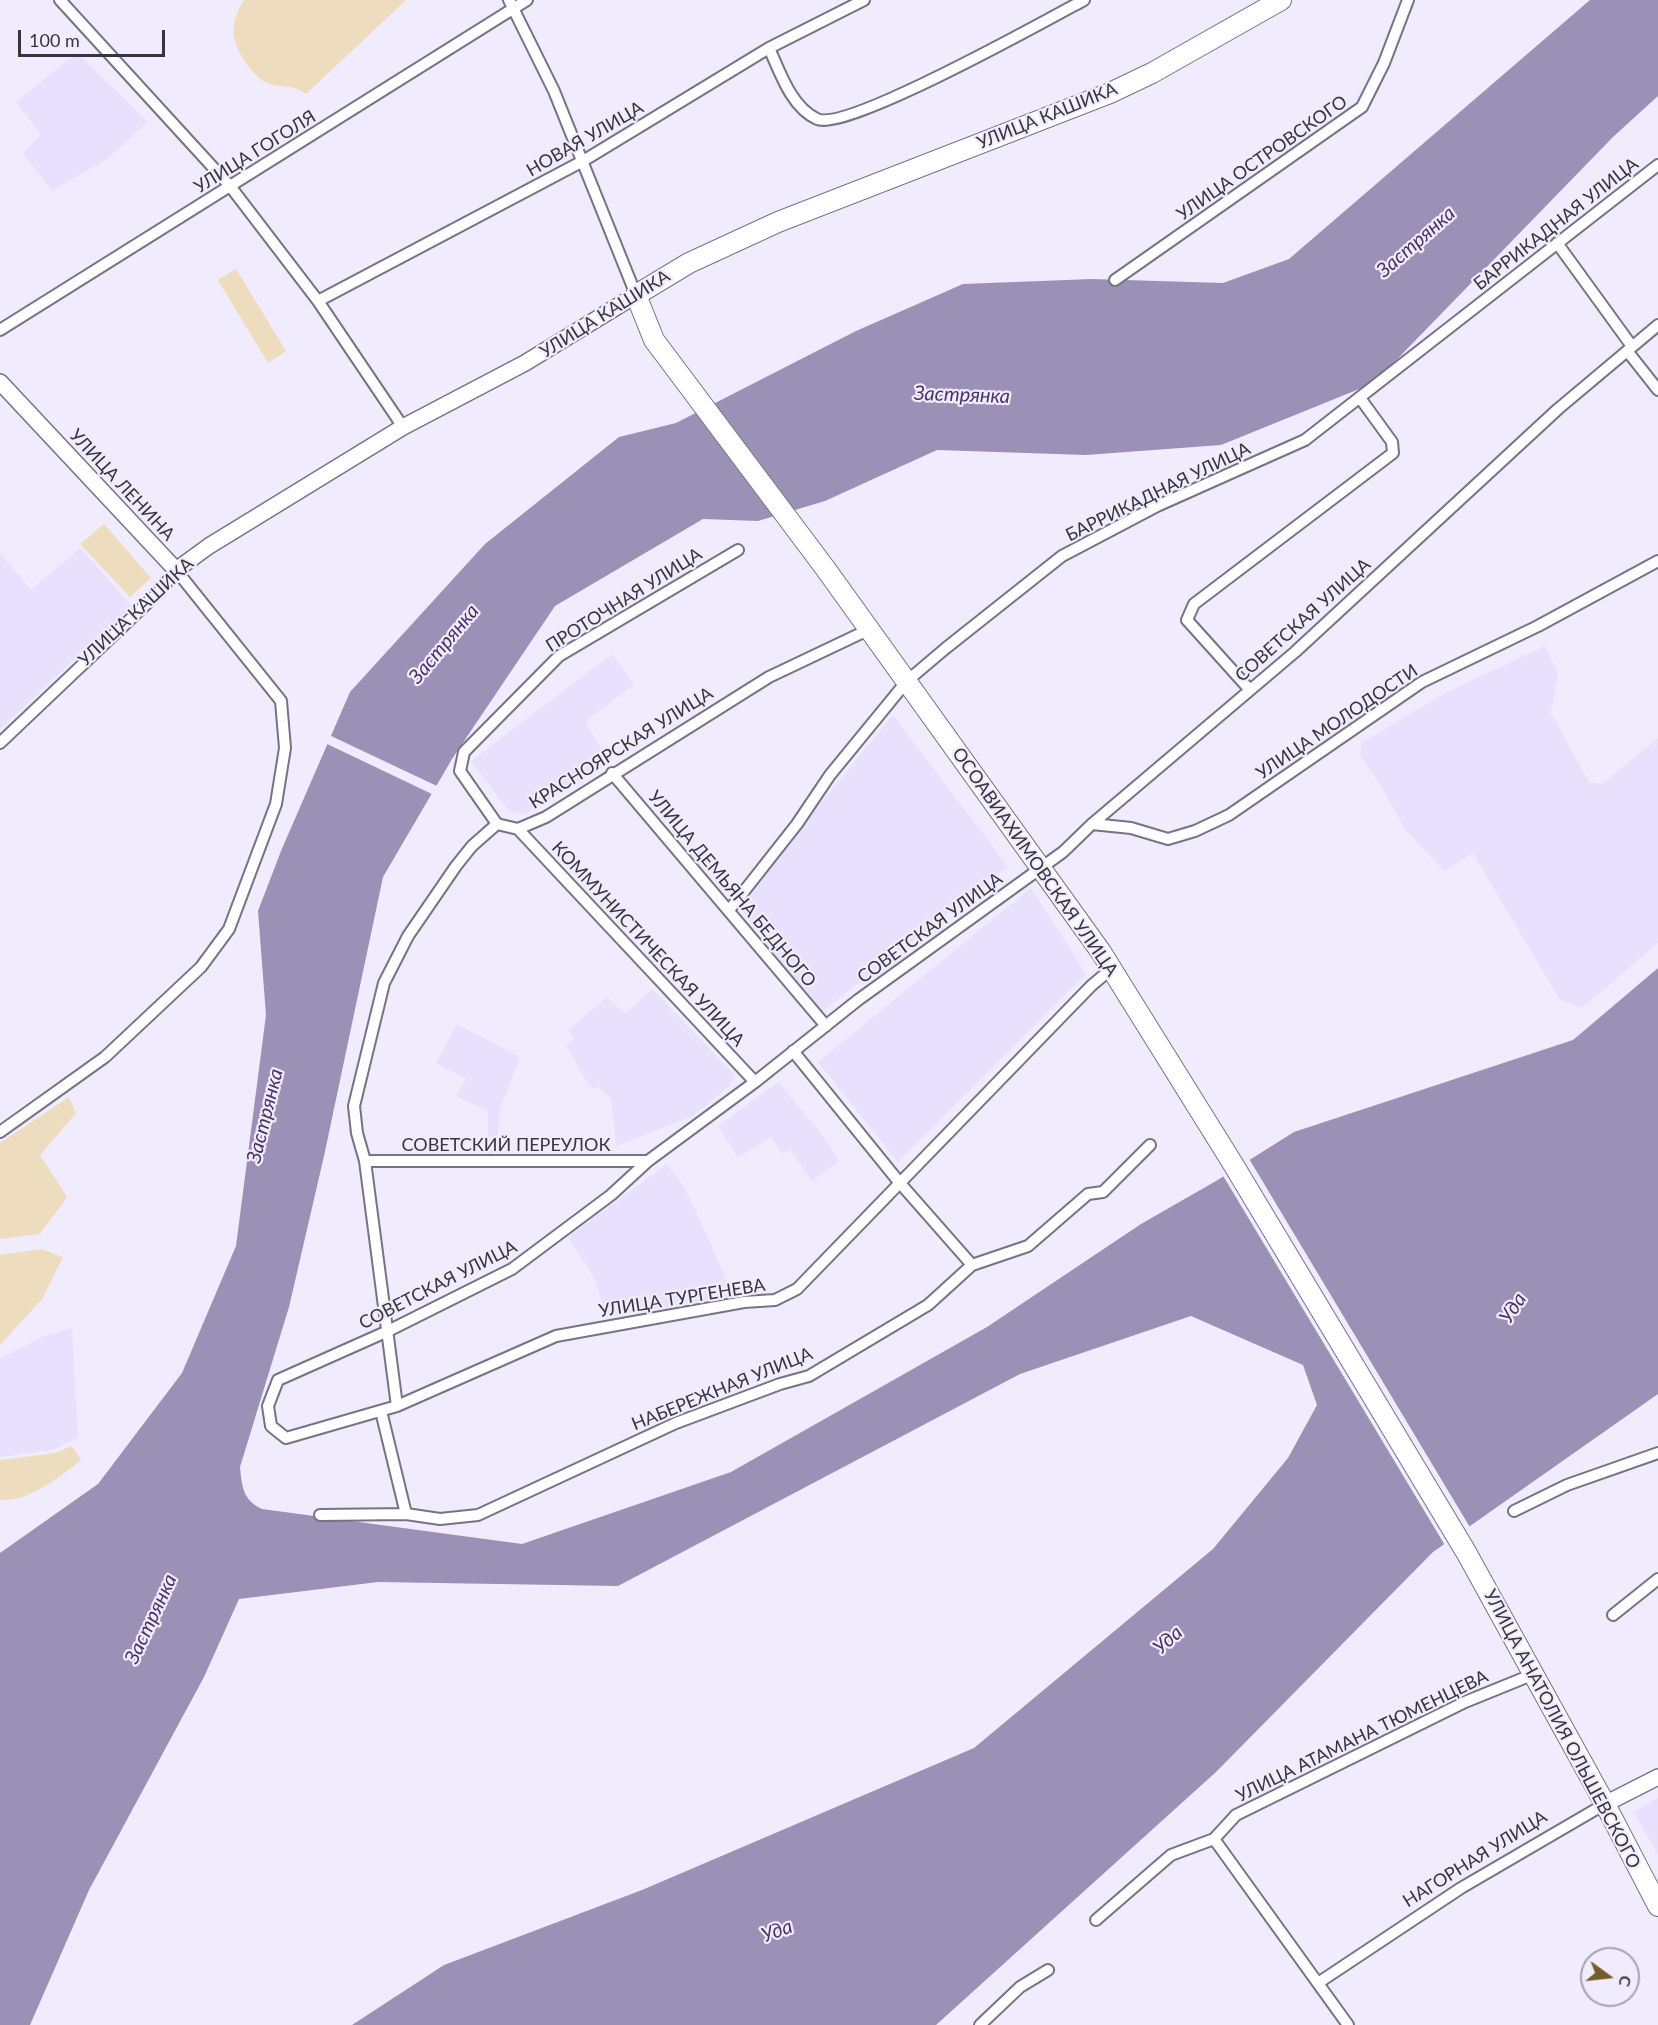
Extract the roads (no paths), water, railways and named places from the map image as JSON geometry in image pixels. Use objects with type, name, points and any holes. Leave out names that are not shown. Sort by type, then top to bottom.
[{"type":"highway","name":"УЛИЦА КАШИКА","points":[[636,295],[689,263],[777,222],[1110,93],[1152,73],[1275,1]]},
{"type":"highway","name":"ОСОАВИАХИМОВСКАЯ УЛИЦА","points":[[636,295],[654,340],[908,681],[1042,867],[1111,969],[1233,1164],[1466,1552]]},
{"type":"highway","name":"УЛИЦА АНАТОЛИЯ ОЛЬШЕВСКОГО","points":[[1466,1552],[1605,1804],[1658,1906]]},
{"type":"street","points":[[60,0],[230,186],[318,302],[403,427]]},
{"type":"street","name":"УЛИЦА ГОГОЛЯ","points":[[0,330],[230,186],[512,4],[526,0]]},
{"type":"street","name":"НОВАЯ УЛИЦА","points":[[318,302],[583,160],[769,48],[864,0]]},
{"type":"street","points":[[769,48],[786,86],[800,105],[815,118],[823,120],[839,118],[926,82],[1084,0]]},
{"type":"street","name":"УЛИЦА ОСТРОВСКОГО","points":[[1114,280],[1362,107],[1384,63],[1408,0]]},
{"type":"street","points":[[512,4],[555,91],[636,295]]},
{"type":"street","name":"БАРРИКАДНАЯ УЛИЦА","points":[[730,909],[797,824],[830,775],[908,681],[1062,556],[1157,507],[1305,440],[1658,165]]},
{"type":"street","points":[[1557,243],[1658,390]]},
{"type":"street","name":"УЛИЦА КАШИКА","points":[[0,743],[159,592],[176,570],[208,546],[403,427],[525,363],[636,295]]},
{"type":"street","name":"СОВЕТСКАЯ УЛИЦА","points":[[286,1438],[271,1426],[268,1406],[278,1380],[388,1331],[512,1269],[611,1196],[648,1161],[826,1026],[1063,852],[1092,824],[1295,652],[1558,409],[1658,325]]},
{"type":"street","name":"УЛИЦА ЛЕНИНА","points":[[0,382],[176,570],[281,701],[285,748],[276,804],[229,929],[201,967],[105,1057],[0,1132]]},
{"type":"street","points":[[1250,690],[1187,620],[1194,604],[1393,453],[1392,442],[1360,398]]},
{"type":"street","name":"ПРОТОЧНАЯ УЛИЦА","points":[[497,824],[460,771],[464,752],[559,656],[738,550]]},
{"type":"street","name":"УЛИЦА МОЛОДОСТИ","points":[[1092,824],[1131,828],[1168,839],[1203,828],[1229,814],[1422,682],[1538,626],[1658,561]]},
{"type":"street","name":"КРАСНОЯРСКАЯ УЛИЦА","points":[[497,824],[518,829],[546,817],[612,773],[769,677],[870,629]]},
{"type":"street","name":"УЛИЦА ДЕМЬЯНА БЕДНОГО","points":[[612,773],[730,909],[826,1026]]},
{"type":"street","points":[[397,1406],[365,1161],[357,1134],[354,1106],[384,983],[408,936],[456,866],[472,846],[497,824]]},
{"type":"street","name":"КОММУНИСТИЧЕСКАЯ УЛИЦА","points":[[518,829],[755,1082]]},
{"type":"street","name":"УЛИЦА ТУРГЕНЕВА","points":[[286,1438],[397,1406],[556,1336],[744,1302],[776,1300],[797,1289],[1091,986],[1111,969]]},
{"type":"street","points":[[793,1051],[899,1182],[972,1265]]},
{"type":"street","name":"НАБЕРЕЖНАЯ УЛИЦА","points":[[320,1515],[406,1514],[440,1519],[477,1515],[676,1423],[780,1384],[809,1376],[928,1305],[972,1265],[1029,1246],[1088,1194],[1103,1192],[1149,1145]]},
{"type":"street","name":"СОВЕТСКИЙ ПЕРЕУЛОК","points":[[365,1161],[648,1161]]},
{"type":"street","points":[[381,1411],[406,1514]]},
{"type":"street","points":[[1514,1511],[1567,1485],[1658,1453]]},
{"type":"street","points":[[1613,1615],[1658,1579]]},
{"type":"street","name":"УЛИЦА АТАМАНА ТЮМЕНЦЕВА","points":[[1214,1839],[1236,1815],[1465,1702],[1534,1674]]},
{"type":"street","name":"НАГОРНАЯ УЛИЦА","points":[[1318,1983],[1461,1888],[1605,1804],[1658,1777]]},
{"type":"street","points":[[1096,1920],[1171,1856],[1214,1839],[1348,2025]]},
{"type":"street","points":[[980,2025],[1020,1987],[1048,1970]]},
{"type":"street","points":[[1337,2011],[1340,2025]]},
{"type":"water","points":[[1590,0],[1658,0],[1658,96],[1613,137],[1374,383],[1221,445],[1086,455],[937,450],[825,501],[758,521],[703,519],[555,606],[452,759],[383,877],[324,1156],[289,1307],[240,1467],[247,1497],[262,1509],[522,1544],[731,1472],[987,1327],[1141,1224],[1294,1132],[1573,1040],[1658,968],[1658,1394],[1433,1552],[1216,1772],[936,2025],[352,2025],[444,1965],[642,1890],[974,1748],[1213,1549],[1288,1458],[1317,1405],[1303,1365],[1191,1316],[1020,1374],[618,1586],[378,1582],[239,1599],[204,1677],[89,1890],[30,2025],[0,2025],[0,1553],[98,1484],[182,1373],[236,1246],[266,1015],[258,911],[281,851],[350,692],[485,544],[619,437],[676,423],[856,331],[963,284],[1092,279],[1223,283],[1289,259]]},
{"type":"water label","name":"Застрянка","points":[[1416,242]]},
{"type":"water label","name":"Застрянка","points":[[962,395]]},
{"type":"water label","name":"Застрянка","points":[[444,644]]},
{"type":"water label","name":"Застрянка","points":[[265,1116]]},
{"type":"water label","name":"Уда","points":[[1513,1308]]},
{"type":"water label","name":"Застрянка","points":[[151,1619]]},
{"type":"water label","name":"Уда","points":[[1168,1640]]},
{"type":"water label","name":"Уда","points":[[777,1931]]}]
